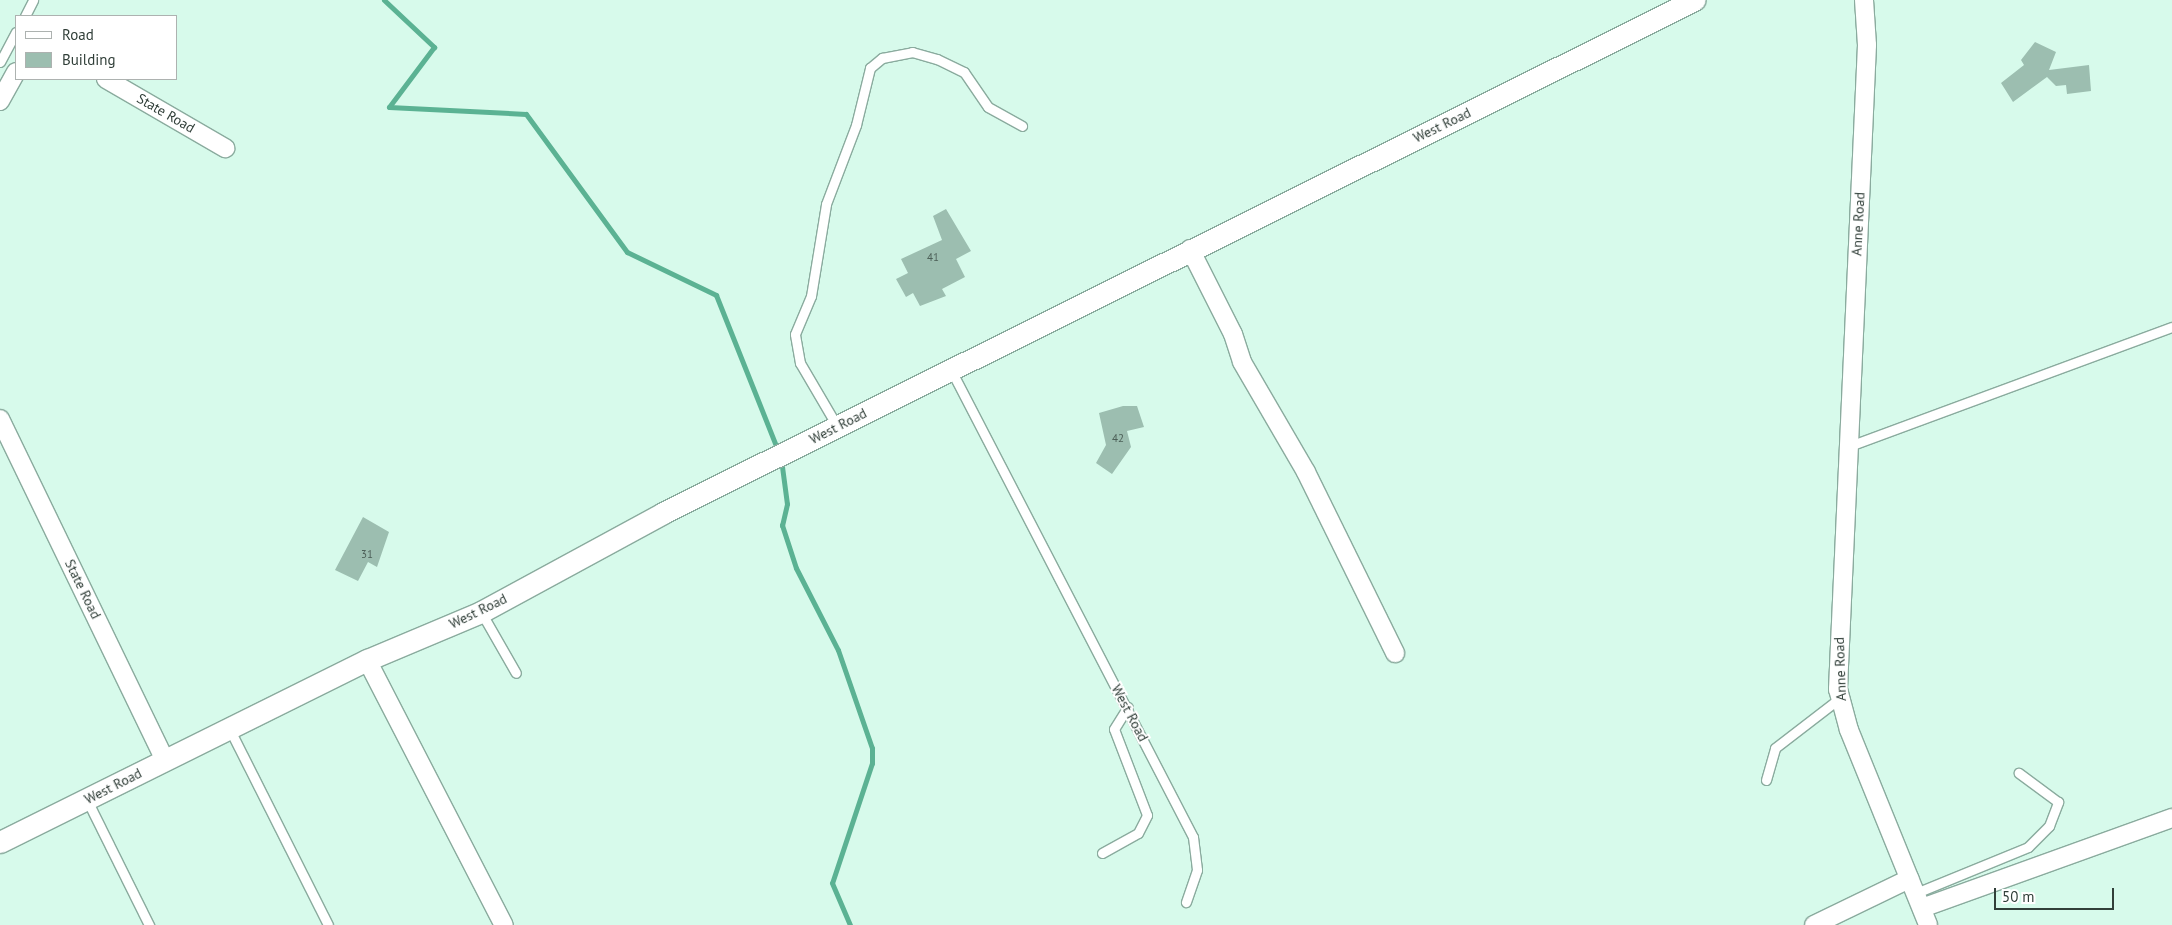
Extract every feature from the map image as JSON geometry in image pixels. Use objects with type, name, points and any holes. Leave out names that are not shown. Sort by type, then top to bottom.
[{"type":"street","name":"West Road","points":[[0,842],[367,660],[481,612],[738,476],[837,426],[1694,0]]},
{"type":"street","name":"Anne Road","points":[[1864,0],[1867,45],[1847,447],[1840,698],[1928,925]]},
{"type":"street","points":[[0,101],[15,74]]},
{"type":"street","name":"State Road","points":[[108,80],[225,148]]},
{"type":"street","points":[[1190,249],[1233,334],[1244,367],[1323,505],[1395,654]]},
{"type":"street","name":"State Road","points":[[0,419],[164,759]]},
{"type":"street","points":[[367,660],[504,925]]},
{"type":"street","points":[[1814,925],[2172,818]]},
{"type":"lane","points":[[25,15],[33,0]]},
{"type":"lane","points":[[0,62],[15,34]]},
{"type":"lane","points":[[837,426],[800,363],[795,334],[811,296],[826,204],[856,125],[870,68],[882,58],[912,52],[937,58],[964,72],[988,107],[1022,126]]},
{"type":"lane","points":[[1847,447],[2172,327]]},
{"type":"lane","name":"West Road","points":[[951,370],[1128,707],[1197,848],[1197,870],[1186,902]]},
{"type":"lane","points":[[481,612],[516,673]]},
{"type":"lane","points":[[1766,780],[1775,748],[1840,698]]},
{"type":"lane","points":[[1102,853],[1138,833],[1147,815],[1114,729],[1128,707]]},
{"type":"lane","points":[[229,728],[328,925]]},
{"type":"lane","points":[[1916,893],[2028,847],[2050,826],[2058,802],[2019,773]]},
{"type":"lane","points":[[87,799],[149,925]]},
{"type":"building","points":[[2035,42],[2056,52],[2049,70],[2089,65],[2091,91],[2067,94],[2066,85],[2056,86],[2047,77],[2013,102],[2001,83],[2024,65],[2021,60]]},
{"type":"building","points":[[946,209],[971,251],[956,259],[965,277],[942,289],[946,296],[920,306],[913,293],[906,297],[896,279],[908,273],[901,259],[942,240],[933,216]]},
{"type":"building","points":[[1123,406],[1137,406],[1144,427],[1127,431],[1131,447],[1112,474],[1096,463],[1106,445],[1099,413]]},
{"type":"building","points":[[363,517],[389,532],[377,567],[368,562],[358,581],[335,570]]},
{"type":"waterway","points":[[384,0],[434,47],[389,107],[526,114],[627,252],[716,295],[778,451]]},
{"type":"waterway","points":[[781,459],[787,504],[782,525],[796,568],[838,650],[872,748],[872,763],[832,883],[850,925]]}]
